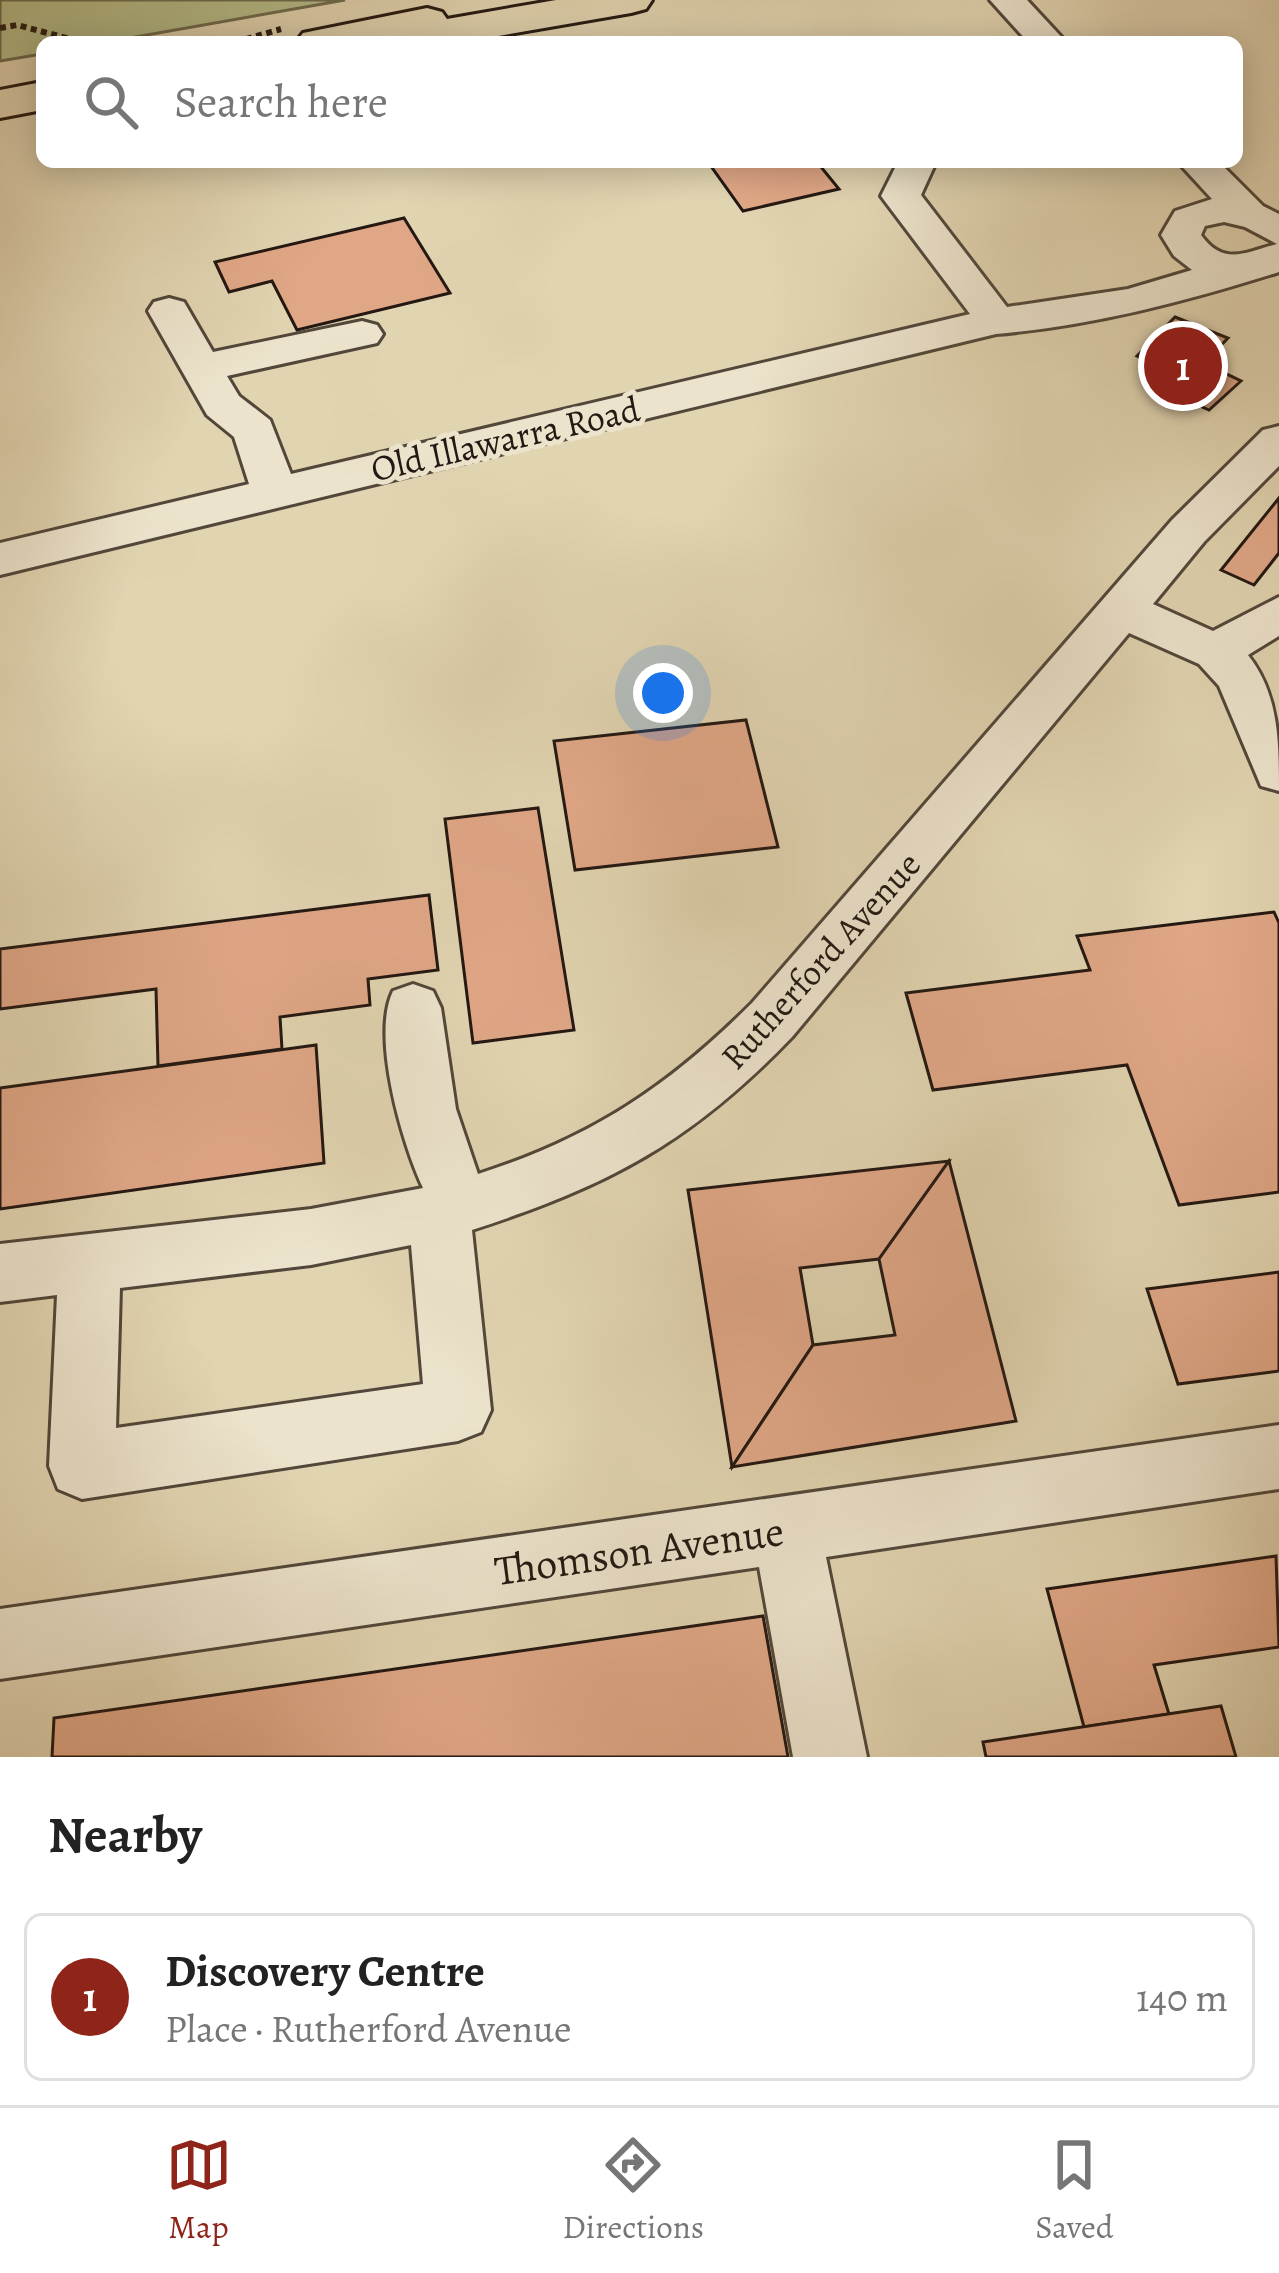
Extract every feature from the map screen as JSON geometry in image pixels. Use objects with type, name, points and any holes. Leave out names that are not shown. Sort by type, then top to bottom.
[{"type":"highway","points":[[351,36],[548,0]]},
{"type":"highway","points":[[422,36],[631,0]]},
{"type":"highway","points":[[0,104],[36,97]]},
{"type":"street","points":[[1007,0],[1042,36]]},
{"type":"street","points":[[1045,0],[1078,36]]},
{"type":"street","points":[[914,168],[901,196],[1003,320]]},
{"type":"street","points":[[1178,168],[1184,235],[1202,260],[1265,244]]},
{"type":"street","points":[[1182,168],[1265,244]]},
{"type":"street","points":[[1184,235],[1209,211],[1265,244]]},
{"type":"street","name":"Old Illawarra Road","points":[[0,559],[1003,320],[1131,281],[1184,235]]},
{"type":"street","name":"Old Illawarra Road","points":[[1003,320],[1056,316],[1135,300],[1265,244]]},
{"type":"street","points":[[169,311],[222,405],[254,430],[274,493]]},
{"type":"street","points":[[201,368],[362,334]]},
{"type":"street","name":"Rutherford Avenue","points":[[0,1273],[344,1230],[450,1209],[536,1183],[608,1150],[724,1070],[788,1002],[1188,531],[1279,440]]},
{"type":"street","points":[[1122,610],[1216,652],[1240,678],[1279,772]]},
{"type":"street","points":[[1216,652],[1279,614]]},
{"type":"street","points":[[89,1262],[82,1466],[458,1410],[450,1209],[426,1122],[413,1008]]},
{"type":"street","name":"Thomson Avenue","points":[[0,1644],[1279,1457]]},
{"type":"street","points":[[786,1528],[830,1757]]},
{"type":"path","points":[[0,28],[17,26],[58,36]]},
{"type":"green space","points":[[0,0],[345,0],[141,36],[36,36],[36,55],[0,61]]},
{"type":"building","points":[[712,168],[822,168],[839,189],[743,211]]},
{"type":"building","points":[[404,218],[450,293],[297,330],[272,281],[229,292],[215,262]]},
{"type":"building","points":[[1175,317],[1228,338],[1204,363],[1241,381],[1209,410],[1147,382],[1162,368],[1137,356]]},
{"type":"building","points":[[1279,498],[1279,553],[1254,585],[1221,570]]},
{"type":"building","points":[[746,720],[778,847],[575,870],[554,741]]},
{"type":"building","points":[[538,808],[574,1030],[473,1043],[445,819]]},
{"type":"building","points":[[429,895],[438,970],[368,979],[370,1005],[280,1017],[282,1049],[158,1066],[156,989],[0,1009],[0,949]]},
{"type":"building","points":[[1274,912],[1279,923],[1279,1192],[1179,1205],[1127,1065],[933,1090],[906,993],[1090,970],[1077,936]]},
{"type":"building","points":[[316,1045],[324,1163],[0,1209],[0,1088]]},
{"type":"building","points":[[949,1161],[879,1259],[800,1268],[813,1345],[732,1467],[688,1190]]},
{"type":"building","points":[[949,1161],[1016,1421],[732,1467],[813,1345],[895,1335],[879,1259]]},
{"type":"building","points":[[1279,1272],[1279,1371],[1178,1384],[1147,1289]]},
{"type":"building","points":[[1276,1556],[1279,1647],[1154,1665],[1169,1714],[1084,1727],[1047,1589]]},
{"type":"building","points":[[763,1616],[788,1757],[52,1757],[54,1718]]},
{"type":"building","points":[[1221,1706],[1236,1757],[986,1757],[983,1742]]},
{"type":"place","name":"Discovery Centre","points":[[1183,366]]}]
